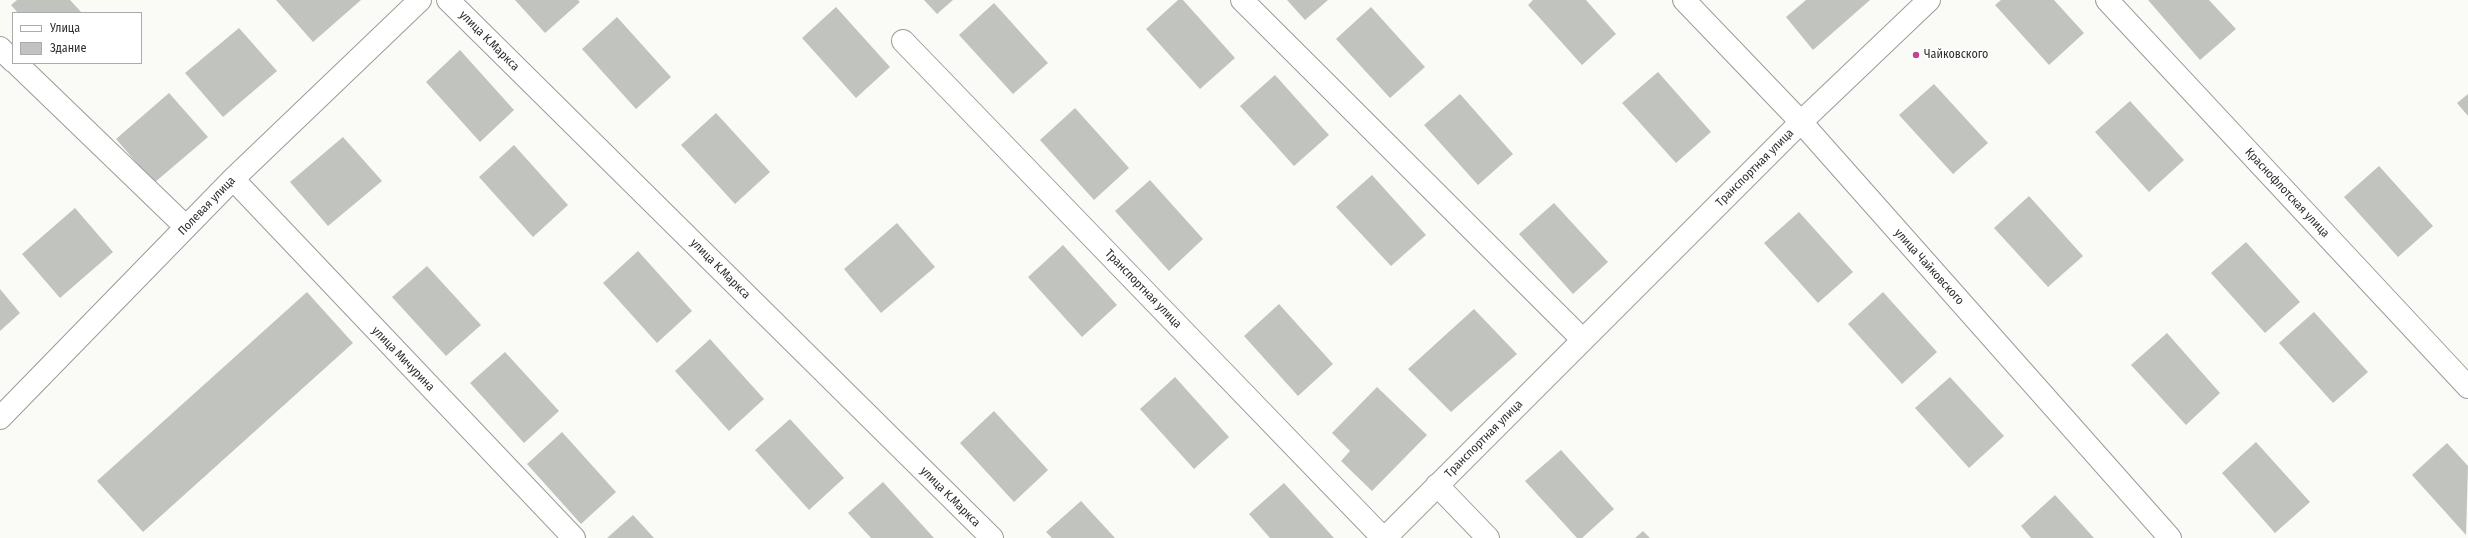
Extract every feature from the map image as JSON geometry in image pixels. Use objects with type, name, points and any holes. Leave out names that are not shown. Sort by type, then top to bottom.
[{"type":"street","name":"Полевая улица","points":[[0,418],[233,179],[420,0]]},
{"type":"street","name":"улица К.Маркса","points":[[448,0],[992,538]]},
{"type":"street","points":[[1242,0],[1583,340]]},
{"type":"street","name":"улица Чайковского","points":[[1684,0],[1801,122],[2170,538]]},
{"type":"street","name":"Транспортная улица","points":[[903,41],[1384,538],[1801,122],[1929,0]]},
{"type":"street","name":"Краснофлотская улица","points":[[2107,0],[2468,387]]},
{"type":"street","points":[[0,48],[12,59]]},
{"type":"street","points":[[17,64],[186,227]]},
{"type":"street","name":"улица Мичурина","points":[[233,179],[574,538]]},
{"type":"street","points":[[1437,485],[1488,538]]},
{"type":"building","points":[[17,0],[70,0],[81,12],[17,12],[11,5]]},
{"type":"building","points":[[276,0],[361,0],[313,42]]},
{"type":"building","points":[[515,0],[578,0],[580,2],[545,33]]},
{"type":"building","points":[[924,0],[953,0],[937,14]]},
{"type":"building","points":[[1178,0],[1183,0],[1235,58],[1200,89],[1146,29]]},
{"type":"building","points":[[1287,0],[1328,0],[1305,20]]},
{"type":"building","points":[[1533,0],[1586,0],[1616,34],[1582,65],[1528,5]]},
{"type":"building","points":[[1806,0],[1870,0],[1813,50],[1786,17]]},
{"type":"building","points":[[2001,0],[2054,0],[2084,33],[2049,65],[1995,5]]},
{"type":"building","points":[[2148,0],[2209,0],[2236,29],[2200,60]]},
{"type":"building","points":[[994,3],[1048,63],[1013,94],[959,35]]},
{"type":"building","points":[[836,7],[890,67],[856,98],[802,38]]},
{"type":"building","points":[[1371,7],[1425,67],[1390,98],[1336,39]]},
{"type":"building","points":[[617,17],[671,77],[636,109],[582,49]]},
{"type":"building","points":[[239,28],[277,71],[223,117],[185,73]]},
{"type":"building","points":[[460,50],[514,110],[480,142],[426,82]]},
{"type":"building","points":[[1658,72],[1711,132],[1676,163],[1622,103]]},
{"type":"building","points":[[1275,75],[1329,135],[1294,166],[1240,106]]},
{"type":"building","points":[[1934,84],[1988,143],[1953,174],[1899,115]]},
{"type":"building","points":[[169,93],[208,137],[154,183],[116,139]]},
{"type":"building","points":[[1460,94],[1513,154],[1478,185],[1424,125]]},
{"type":"building","points":[[2468,94],[2468,116],[2457,103]]},
{"type":"building","points":[[2130,101],[2184,160],[2149,192],[2095,132]]},
{"type":"building","points":[[1075,108],[1129,168],[1094,200],[1040,140]]},
{"type":"building","points":[[716,113],[770,172],[735,204],[681,145]]},
{"type":"building","points":[[343,137],[382,181],[328,226],[290,182]]},
{"type":"building","points":[[514,145],[568,205],[533,237],[479,177]]},
{"type":"building","points":[[2379,166],[2433,226],[2398,257],[2344,197]]},
{"type":"building","points":[[1372,175],[1426,235],[1391,266],[1336,207]]},
{"type":"building","points":[[1150,180],[1203,239],[1169,271],[1115,211]]},
{"type":"building","points":[[2029,196],[2083,256],[2048,287],[1994,228]]},
{"type":"building","points":[[1554,203],[1608,262],[1573,294],[1519,234]]},
{"type":"building","points":[[75,208],[113,252],[60,298],[22,254]]},
{"type":"building","points":[[1799,212],[1853,272],[1818,303],[1764,243]]},
{"type":"building","points":[[897,223],[935,267],[881,313],[844,269]]},
{"type":"building","points":[[2246,242],[2300,302],[2265,333],[2211,273]]},
{"type":"building","points":[[1063,245],[1117,305],[1082,337],[1028,277]]},
{"type":"building","points":[[638,251],[692,311],[657,343],[603,283]]},
{"type":"building","points":[[427,266],[481,325],[446,356],[392,297]]},
{"type":"building","points":[[0,289],[20,313],[0,331]]},
{"type":"building","points":[[307,292],[353,343],[143,532],[97,481]]},
{"type":"building","points":[[1883,292],[1937,352],[1902,384],[1848,324]]},
{"type":"building","points":[[1279,304],[1333,364],[1298,396],[1244,336]]},
{"type":"building","points":[[1474,309],[1517,354],[1451,412],[1408,369]]},
{"type":"building","points":[[2314,312],[2368,372],[2333,403],[2279,343]]},
{"type":"building","points":[[2167,333],[2220,393],[2186,425],[2131,365]]},
{"type":"building","points":[[710,339],[764,399],[729,431],[675,371]]},
{"type":"building","points":[[505,352],[559,411],[524,443],[470,383]]},
{"type":"building","points":[[1175,377],[1229,437],[1194,469],[1140,409]]},
{"type":"building","points":[[1950,377],[2004,436],[1969,468],[1915,408]]},
{"type":"building","points":[[1377,387],[1427,435],[1372,491],[1341,461],[1350,451],[1332,433]]},
{"type":"building","points":[[994,411],[1048,470],[1014,502],[960,443]]},
{"type":"building","points":[[790,419],[844,478],[809,510],[755,450]]},
{"type":"building","points":[[562,432],[616,492],[581,524],[527,464]]},
{"type":"building","points":[[2256,442],[2310,502],[2275,533],[2222,473]]},
{"type":"building","points":[[2447,443],[2468,466],[2466,535],[2412,475]]},
{"type":"building","points":[[1561,450],[1614,509],[1582,538],[1577,538],[1525,481]]},
{"type":"building","points":[[883,482],[934,538],[871,538],[848,513]]},
{"type":"building","points":[[1284,483],[1334,538],[1270,538],[1249,514]]},
{"type":"building","points":[[2055,495],[2094,538],[2031,538],[2021,526]]},
{"type":"building","points":[[1081,501],[1115,538],[1052,538],[1046,532]]},
{"type":"building","points":[[633,515],[654,538],[607,538]]},
{"type":"building","points":[[1643,531],[1650,538],[1635,538]]},
{"type":"place","name":"Чайковского","points":[[1916,55]]}]
